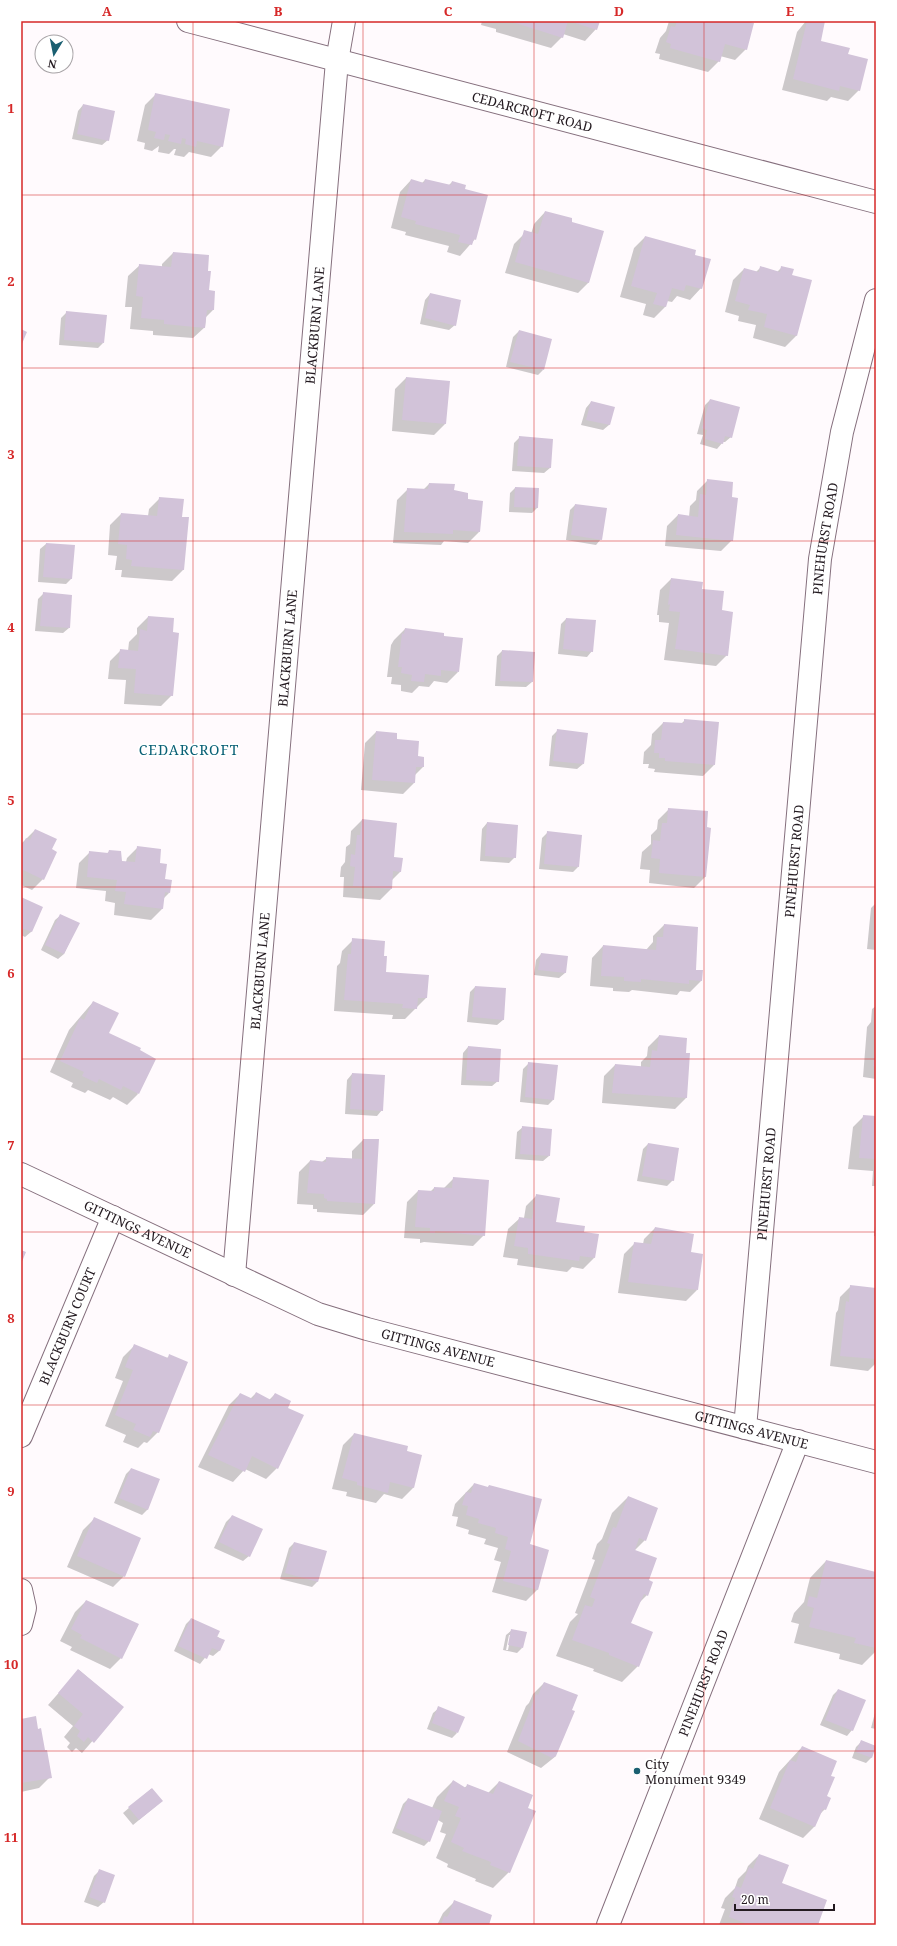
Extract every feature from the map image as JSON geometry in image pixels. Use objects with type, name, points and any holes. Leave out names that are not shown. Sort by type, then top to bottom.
[{"type":"street","name":"CEDARCROFT ROAD","points":[[188,21],[876,202]]},
{"type":"street","name":"BLACKBURN LANE","points":[[234,1275],[337,61],[344,21]]},
{"type":"street","name":"PINEHURST ROAD","points":[[745,1428],[820,559],[842,432],[876,300]]},
{"type":"street","name":"GITTINGS AVENUE","points":[[21,1174],[318,1314],[367,1329],[876,1462]]},
{"type":"street","name":"BLACKBURN COURT","points":[[21,1436],[113,1217]]},
{"type":"street","name":"PINEHURST ROAD","points":[[608,1925],[798,1442]]},
{"type":"street","points":[[21,1590],[25,1608],[21,1624]]},
{"type":"building","points":[[509,21],[568,21],[563,38]]},
{"type":"building","points":[[569,21],[600,21],[597,30]]},
{"type":"building","points":[[677,21],[745,21],[754,23],[747,50],[725,44],[720,62],[670,48],[671,44],[666,42],[671,26],[675,27]]},
{"type":"building","points":[[807,21],[825,21],[821,41],[850,48],[848,54],[868,59],[860,91],[840,86],[839,91],[793,79]]},
{"type":"building","points":[[155,93],[230,109],[223,147],[197,141],[196,147],[185,144],[186,139],[182,138],[181,144],[168,141],[170,135],[165,134],[164,140],[154,138],[156,132],[148,130]]},
{"type":"building","points":[[83,104],[115,111],[109,141],[77,134]]},
{"type":"building","points":[[411,179],[424,183],[425,179],[451,185],[452,181],[466,185],[465,189],[488,195],[476,240],[474,239],[472,245],[458,242],[460,235],[415,224],[416,221],[401,217]]},
{"type":"building","points":[[545,211],[572,218],[572,222],[604,231],[589,283],[515,262],[524,230],[538,234]]},
{"type":"building","points":[[645,236],[696,250],[695,255],[711,259],[702,289],[686,285],[684,291],[672,288],[666,307],[653,304],[657,293],[631,286]]},
{"type":"building","points":[[173,252],[209,255],[208,271],[211,271],[209,290],[215,291],[214,310],[207,310],[205,328],[164,324],[164,320],[141,318],[143,297],[136,296],[139,264],[171,267]]},
{"type":"building","points":[[760,266],[780,272],[781,266],[794,269],[792,275],[812,280],[797,336],[764,327],[767,314],[748,310],[750,305],[735,301],[744,268],[759,272]]},
{"type":"building","points":[[430,293],[461,300],[456,326],[425,318]]},
{"type":"building","points":[[66,311],[107,315],[104,343],[64,340]]},
{"type":"building","points":[[21,329],[27,332],[21,346]]},
{"type":"building","points":[[519,330],[552,339],[544,370],[510,362]]},
{"type":"building","points":[[406,377],[450,381],[446,424],[402,420]]},
{"type":"building","points":[[710,399],[740,407],[732,438],[725,436],[723,444],[705,439],[707,430],[702,428]]},
{"type":"building","points":[[591,401],[615,407],[610,425],[586,420]]},
{"type":"building","points":[[519,436],[553,439],[551,468],[517,466]]},
{"type":"building","points":[[707,479],[733,482],[732,497],[738,498],[733,541],[676,535],[678,514],[698,517],[700,494],[706,495]]},
{"type":"building","points":[[429,483],[455,484],[454,490],[468,493],[468,499],[483,501],[480,532],[453,530],[453,534],[404,532],[407,488],[428,489]]},
{"type":"building","points":[[515,487],[539,488],[538,508],[514,507]]},
{"type":"building","points":[[159,497],[184,499],[182,517],[189,517],[184,570],[131,566],[132,560],[126,559],[127,545],[118,544],[121,513],[157,516]]},
{"type":"building","points":[[575,504],[607,508],[602,540],[571,535]]},
{"type":"building","points":[[46,543],[75,545],[72,579],[43,577]]},
{"type":"building","points":[[671,578],[703,582],[702,589],[724,591],[722,610],[733,612],[728,656],[675,649],[680,612],[669,611],[670,604],[668,605]]},
{"type":"building","points":[[43,592],[72,595],[70,628],[40,626]]},
{"type":"building","points":[[148,616],[174,618],[173,632],[179,633],[173,696],[134,693],[136,669],[118,668],[120,649],[138,651],[140,629],[147,631]]},
{"type":"building","points":[[566,618],[596,620],[593,652],[563,649]]},
{"type":"building","points":[[405,628],[444,633],[444,636],[463,638],[459,672],[441,670],[441,676],[425,674],[424,682],[411,681],[412,675],[401,673],[402,667],[398,667],[402,633],[404,634]]},
{"type":"building","points":[[502,650],[535,652],[533,682],[500,681]]},
{"type":"building","points":[[684,719],[719,722],[715,765],[665,761],[665,758],[659,758],[659,753],[654,753],[655,740],[661,740],[663,722],[684,723]]},
{"type":"building","points":[[557,729],[588,733],[584,764],[553,761]]},
{"type":"building","points":[[376,731],[397,733],[397,739],[419,741],[418,756],[424,757],[424,767],[416,767],[415,783],[372,780]]},
{"type":"building","points":[[668,808],[708,811],[707,827],[711,828],[706,877],[659,873],[660,859],[651,858],[653,840],[660,841],[662,823],[667,823]]},
{"type":"building","points":[[362,819],[397,823],[394,857],[403,858],[401,872],[393,871],[392,889],[353,886],[355,867],[350,866],[351,854],[355,855],[357,835],[360,835]]},
{"type":"building","points":[[487,822],[518,825],[516,858],[485,856]]},
{"type":"building","points":[[35,829],[57,839],[52,849],[57,852],[44,880],[21,869],[21,848],[26,838],[30,840]]},
{"type":"building","points":[[547,831],[582,835],[579,867],[544,864]]},
{"type":"building","points":[[137,846],[161,849],[160,863],[167,864],[165,879],[172,880],[170,893],[165,892],[163,909],[124,904],[126,892],[115,891],[117,880],[87,877],[89,851],[108,853],[109,850],[121,851],[122,861],[135,862]]},
{"type":"building","points":[[21,897],[43,907],[32,932],[21,928]]},
{"type":"building","points":[[60,914],[80,923],[64,954],[45,945]]},
{"type":"building","points":[[664,924],[698,927],[696,970],[703,970],[702,981],[689,980],[689,984],[641,979],[641,982],[624,981],[624,977],[601,976],[603,945],[656,950],[657,937],[663,937]]},
{"type":"building","points":[[352,938],[385,941],[384,956],[387,956],[386,972],[429,975],[427,998],[418,998],[417,1009],[402,1008],[403,1004],[344,1000],[348,954],[351,954]]},
{"type":"building","points":[[541,953],[568,956],[566,973],[538,970]]},
{"type":"building","points":[[475,986],[506,988],[504,1020],[472,1017]]},
{"type":"building","points":[[93,1001],[119,1013],[109,1033],[141,1048],[140,1050],[156,1059],[139,1094],[123,1086],[121,1090],[99,1079],[97,1083],[82,1076],[84,1072],[60,1061],[80,1018],[84,1020]]},
{"type":"building","points":[[659,1035],[687,1038],[686,1053],[690,1053],[687,1098],[612,1093],[615,1064],[650,1067],[652,1050],[657,1051]]},
{"type":"building","points":[[468,1046],[501,1049],[499,1082],[466,1080]]},
{"type":"building","points":[[876,1049],[876,1067],[873,1066]]},
{"type":"building","points":[[528,1062],[558,1065],[554,1100],[525,1097]]},
{"type":"building","points":[[352,1073],[385,1075],[383,1111],[350,1109]]},
{"type":"building","points":[[863,1115],[876,1116],[876,1159],[859,1158]]},
{"type":"building","points":[[522,1126],[552,1129],[550,1156],[520,1154]]},
{"type":"building","points":[[363,1139],[379,1139],[375,1204],[327,1201],[327,1199],[324,1198],[324,1194],[307,1193],[310,1160],[326,1162],[326,1157],[362,1159]]},
{"type":"building","points":[[648,1143],[679,1148],[674,1181],[642,1176]]},
{"type":"building","points":[[453,1177],[489,1180],[485,1236],[435,1231],[435,1233],[430,1233],[430,1228],[415,1227],[418,1190],[434,1191],[434,1187],[452,1188]]},
{"type":"building","points":[[536,1194],[560,1198],[556,1222],[585,1226],[584,1232],[599,1234],[595,1258],[580,1256],[579,1261],[528,1254],[528,1248],[514,1246],[519,1217],[532,1219]]},
{"type":"building","points":[[655,1227],[694,1234],[691,1252],[703,1254],[698,1290],[628,1282],[634,1242],[651,1244]]},
{"type":"building","points":[[21,1250],[26,1252],[21,1264]]},
{"type":"building","points":[[850,1285],[876,1288],[876,1359],[840,1356],[846,1301],[849,1302]]},
{"type":"building","points":[[134,1344],[168,1358],[169,1354],[188,1362],[159,1433],[153,1431],[150,1437],[133,1430],[136,1424],[115,1415],[133,1370],[125,1367]]},
{"type":"building","points":[[256,1392],[271,1400],[275,1393],[291,1401],[288,1408],[304,1415],[278,1469],[252,1456],[245,1472],[208,1455],[240,1393],[253,1399]]},
{"type":"building","points":[[354,1433],[408,1446],[407,1451],[422,1455],[414,1488],[390,1482],[388,1493],[357,1485],[357,1482],[342,1478]]},
{"type":"building","points":[[131,1468],[160,1479],[148,1510],[119,1498]]},
{"type":"building","points":[[474,1483],[488,1487],[489,1485],[542,1499],[530,1544],[549,1550],[538,1590],[503,1581],[511,1551],[505,1549],[508,1537],[495,1533],[496,1528],[478,1523],[479,1519],[466,1515],[468,1506],[462,1505],[466,1492],[471,1493]]},
{"type":"building","points":[[628,1496],[658,1508],[646,1541],[639,1538],[635,1550],[657,1558],[649,1580],[653,1582],[648,1596],[644,1594],[631,1623],[653,1632],[639,1667],[609,1655],[609,1653],[572,1640],[585,1605],[592,1607],[595,1599],[590,1597],[610,1544],[607,1543],[613,1527],[616,1528]]},
{"type":"building","points":[[232,1515],[263,1529],[250,1557],[219,1542]]},
{"type":"building","points":[[94,1517],[141,1538],[125,1577],[77,1556]]},
{"type":"building","points":[[294,1542],[327,1551],[318,1582],[285,1573]]},
{"type":"building","points":[[826,1560],[876,1572],[876,1648],[854,1643],[856,1638],[809,1627],[814,1608],[807,1606],[809,1596],[817,1598]]},
{"type":"building","points":[[86,1600],[139,1624],[122,1659],[80,1638],[82,1635],[71,1629]]},
{"type":"building","points":[[191,1618],[220,1631],[217,1637],[225,1640],[220,1651],[212,1648],[207,1659],[178,1646]]},
{"type":"building","points":[[511,1629],[527,1632],[523,1648],[508,1645]]},
{"type":"building","points":[[78,1669],[124,1707],[94,1743],[88,1737],[84,1742],[77,1736],[80,1731],[74,1726],[83,1714],[58,1693]]},
{"type":"building","points":[[544,1682],[578,1695],[572,1710],[575,1711],[556,1756],[552,1758],[518,1741],[536,1694],[538,1695]]},
{"type":"building","points":[[838,1689],[866,1700],[853,1731],[825,1720]]},
{"type":"building","points":[[438,1706],[465,1717],[458,1733],[432,1723]]},
{"type":"building","points":[[36,1716],[38,1729],[41,1728],[45,1750],[47,1750],[52,1778],[21,1783],[21,1719]]},
{"type":"building","points":[[861,1740],[876,1746],[872,1758],[856,1752]]},
{"type":"building","points":[[802,1746],[837,1761],[831,1776],[835,1777],[827,1796],[831,1798],[826,1810],[823,1809],[815,1827],[770,1808],[790,1760],[796,1762]]},
{"type":"building","points":[[453,1780],[466,1788],[467,1784],[493,1794],[499,1781],[533,1795],[528,1808],[536,1811],[510,1873],[490,1865],[491,1862],[462,1851],[464,1848],[451,1842],[461,1818],[455,1816],[459,1807],[444,1801]]},
{"type":"building","points":[[152,1788],[163,1801],[139,1820],[128,1807]]},
{"type":"building","points":[[408,1798],[442,1811],[430,1842],[396,1828]]},
{"type":"building","points":[[759,1854],[789,1865],[782,1883],[827,1900],[818,1925],[750,1925],[729,1917],[735,1898],[732,1897],[736,1886],[741,1888],[749,1867],[753,1869]]},
{"type":"building","points":[[99,1869],[115,1875],[105,1903],[89,1897]]},
{"type":"building","points":[[454,1900],[492,1915],[489,1925],[441,1925],[444,1916],[447,1917],[449,1914]]},
{"type":"place","name":"City Monument 9349","points":[[637,1771]]},
{"type":"district","name":"CEDARCROFT","points":[[189,750]]}]
